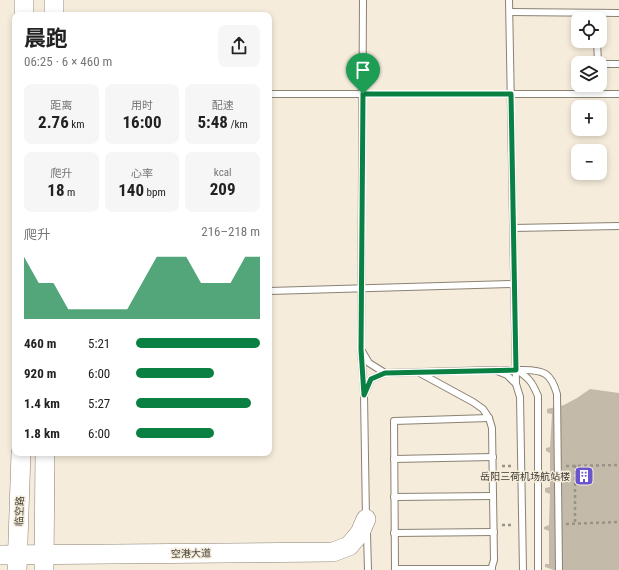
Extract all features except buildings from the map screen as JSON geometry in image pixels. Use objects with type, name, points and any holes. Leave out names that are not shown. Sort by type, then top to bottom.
[{"type":"main road","points":[[24,0],[24,12]]},
{"type":"main road","points":[[54,0],[54,12]]},
{"type":"main road","name":"临空路","points":[[12,560],[20,456]]},
{"type":"main road","points":[[44,562],[45,456]]},
{"type":"main road","name":"空港大道","points":[[12,560],[44,562],[333,552],[349,546],[360,533],[366,519]]},
{"type":"lane","points":[[363,0],[361,349],[364,395],[368,570]]},
{"type":"lane","points":[[510,0],[516,384],[520,397],[523,570]]},
{"type":"lane","points":[[510,12],[571,15]]},
{"type":"lane","points":[[607,15],[619,13]]},
{"type":"lane","points":[[607,64],[619,64]]},
{"type":"lane","points":[[272,94],[619,94]]},
{"type":"lane","points":[[513,228],[619,226]]},
{"type":"lane","points":[[272,291],[514,284]]},
{"type":"lane","points":[[361,349],[369,363],[385,373]]},
{"type":"lane","points":[[495,370],[507,375],[516,384]]},
{"type":"lane","points":[[516,370],[525,375],[533,384],[538,396],[538,570]]},
{"type":"lane","points":[[364,395],[371,379],[385,373],[538,370],[548,375],[554,384],[557,394],[559,570]]},
{"type":"lane","points":[[418,372],[473,402],[483,410],[489,418],[492,428],[494,560],[491,569],[395,569],[394,421],[489,418]]},
{"type":"lane","points":[[394,459],[493,457]]},
{"type":"lane","points":[[394,497],[493,496]]},
{"type":"lane","points":[[394,533],[494,532]]},
{"type":"path","points":[[619,466],[574,465],[574,523],[619,522]]},
{"type":"place","name":"岳阳三荷机场航站楼","points":[[584,476]]},
{"type":"route","points":[[363,94],[511,94],[516,370],[385,373],[371,379],[364,395],[361,349],[363,94]]}]
